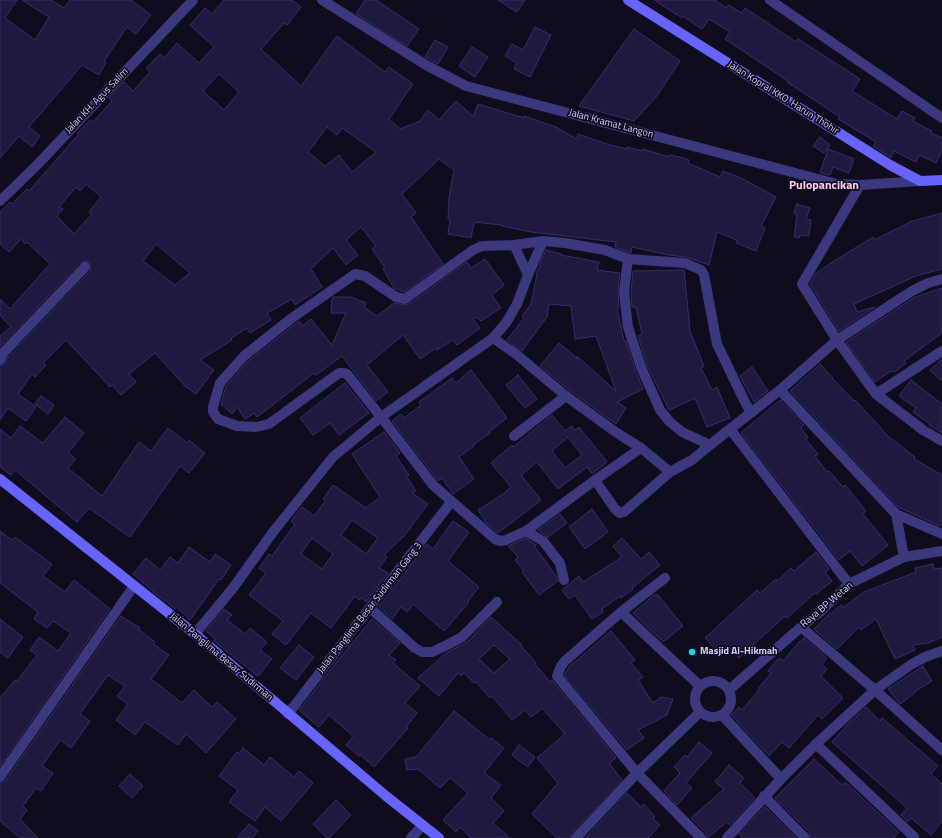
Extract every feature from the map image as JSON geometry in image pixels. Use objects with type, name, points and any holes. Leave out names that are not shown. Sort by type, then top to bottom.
[{"type":"main road","name":"Jalan Kopral KKO. Harun Thohir","points":[[628,0],[890,165],[920,181]]},
{"type":"main road","points":[[920,181],[942,180]]},
{"type":"main road","name":"Jalan Panglima Besar Sudirman","points":[[0,479],[195,634],[386,796],[439,838]]},
{"type":"street","name":"Jalan KH. Agus Salim","points":[[0,201],[42,159],[193,0]]},
{"type":"street","name":"Jalan Kramat Langon","points":[[322,0],[426,65],[466,86],[837,184],[860,185],[920,181]]},
{"type":"street","points":[[770,0],[942,118]]},
{"type":"street","points":[[860,185],[802,284],[837,340],[876,394],[923,430],[942,441]]},
{"type":"street","points":[[195,634],[233,588],[273,532],[325,465],[333,457],[381,417],[493,338],[506,323],[516,304],[543,241]]},
{"type":"street","points":[[641,448],[594,480],[526,531],[506,540],[500,541],[429,481],[347,374],[342,372],[269,424],[256,427],[237,426],[218,419],[213,412],[213,407],[220,383],[244,356],[292,318],[355,274],[365,276],[396,297],[405,299],[473,250],[482,246],[514,245],[543,241],[605,250],[628,259],[685,263],[701,270],[704,275],[717,344],[751,413]]},
{"type":"street","points":[[514,245],[528,275]]},
{"type":"street","points":[[628,259],[624,292],[628,327],[641,366],[660,410],[670,422],[682,432],[710,444]]},
{"type":"street","points":[[0,360],[4,352],[85,267]]},
{"type":"street","points":[[594,480],[615,509],[620,513],[624,512],[670,472],[692,460],[710,444],[780,390],[837,340],[912,291],[942,279]]},
{"type":"street","points":[[493,338],[516,354],[566,396],[617,433],[641,448],[670,472]]},
{"type":"street","points":[[876,394],[942,351]]},
{"type":"street","points":[[780,390],[896,514],[942,534]]},
{"type":"street","points":[[514,436],[566,396]]},
{"type":"street","points":[[730,430],[849,584]]},
{"type":"street","name":"Jalan Panglima Besar Sudirman Gang 3","points":[[288,714],[452,502]]},
{"type":"street","points":[[896,514],[904,557]]},
{"type":"street","points":[[526,531],[543,542],[560,563],[564,580]]},
{"type":"street","name":"Raya BP Wetan","points":[[729,690],[821,611],[849,584],[904,557],[942,551]]},
{"type":"street","points":[[665,578],[621,612],[565,661],[557,676],[637,773],[701,838]]},
{"type":"street","points":[[0,777],[134,586]]},
{"type":"street","points":[[370,608],[415,648],[422,652],[432,652],[462,637],[497,602]]},
{"type":"street","points":[[621,612],[700,686]]},
{"type":"street","points":[[801,627],[942,750]]},
{"type":"street","points":[[727,838],[764,796],[816,744],[875,690],[912,664],[925,657],[942,651]]},
{"type":"street","points":[[710,680],[721,682],[729,690],[731,695],[730,707],[722,715],[716,717],[710,717],[700,712],[695,702],[696,691],[700,686],[710,680]]},
{"type":"street","points":[[576,838],[637,773],[700,712]]},
{"type":"street","points":[[722,715],[781,779]]},
{"type":"street","points":[[816,744],[914,837]]},
{"type":"street","points":[[764,796],[805,838]]},
{"type":"street","points":[[410,838],[423,825]]},
{"type":"building","points":[[0,0],[17,0],[5,18],[35,40],[49,17],[22,0],[51,0],[64,8],[70,0],[131,0],[151,15],[136,34],[127,27],[104,61],[106,62],[99,75],[82,65],[29,127],[40,136],[32,147],[19,136],[0,158]]},
{"type":"building","points":[[224,0],[292,0],[301,7],[287,25],[284,23],[261,49],[301,86],[337,36],[385,72],[389,67],[413,84],[389,119],[400,129],[420,121],[428,110],[439,120],[456,101],[473,116],[478,104],[524,118],[524,116],[556,127],[577,139],[578,134],[627,149],[627,147],[643,151],[643,149],[669,157],[669,155],[680,157],[689,160],[688,163],[720,177],[723,171],[739,177],[776,197],[761,226],[765,228],[756,251],[736,243],[737,240],[717,232],[709,265],[686,257],[668,255],[632,247],[631,253],[629,253],[615,247],[616,242],[531,232],[502,225],[474,222],[471,238],[448,234],[450,219],[448,219],[449,197],[454,170],[439,159],[402,194],[416,213],[411,217],[443,264],[404,292],[394,288],[383,269],[385,268],[372,249],[376,246],[361,227],[346,240],[358,255],[346,265],[333,248],[311,269],[322,287],[295,305],[292,299],[267,313],[271,320],[250,333],[247,328],[231,338],[232,340],[200,360],[214,370],[196,394],[185,386],[155,353],[129,374],[136,382],[121,395],[112,385],[110,387],[66,340],[43,363],[46,365],[35,377],[32,374],[18,394],[36,407],[26,421],[8,408],[0,420],[0,366],[4,365],[9,356],[90,271],[91,265],[87,261],[80,263],[0,347],[0,336],[11,327],[0,315],[0,299],[10,309],[50,264],[27,242],[25,244],[21,239],[9,252],[0,244],[0,212],[10,202],[12,204],[27,189],[29,191],[78,135],[77,134],[90,120],[93,122],[112,101],[109,98],[124,82],[133,91],[150,72],[146,68],[160,54],[164,58],[177,43],[199,63],[214,47],[190,25],[205,8],[212,14]],"holes":[[[219,74],[239,92],[224,110],[203,91]],[[327,127],[337,135],[342,128],[376,152],[352,172],[339,155],[325,166],[308,152]],[[86,184],[101,197],[89,212],[92,214],[74,234],[57,216],[63,209],[59,207],[76,187],[80,191]],[[156,244],[190,273],[175,285],[143,261]]]},
{"type":"building","points":[[365,0],[376,0],[419,29],[407,46],[356,14]]},
{"type":"building","points":[[498,0],[525,0],[517,12]]},
{"type":"building","points":[[654,0],[715,0],[726,8],[728,5],[742,13],[745,8],[796,42],[798,39],[860,79],[852,91],[897,119],[902,111],[915,118],[913,121],[932,131],[931,133],[942,138],[942,150],[936,163],[919,155],[916,162],[894,151],[891,158],[873,146],[876,142],[838,119],[840,117],[725,39],[730,32],[709,19],[702,29],[683,16],[682,18]]},
{"type":"building","points":[[535,27],[551,35],[530,77],[514,69],[517,63],[505,56],[512,44],[523,50]]},
{"type":"building","points":[[634,29],[680,61],[656,97],[634,121],[579,106]]},
{"type":"building","points":[[435,40],[448,47],[438,64],[425,57]]},
{"type":"building","points":[[472,47],[488,57],[475,77],[459,66]]},
{"type":"building","points":[[820,137],[830,145],[824,153],[813,146]]},
{"type":"building","points":[[828,149],[854,159],[849,173],[833,167],[830,175],[820,173]]},
{"type":"building","points":[[797,204],[810,208],[806,219],[811,220],[809,236],[800,235],[799,238],[794,237],[797,215],[794,214],[794,212]]},
{"type":"building","points":[[942,213],[942,269],[916,276],[854,304],[857,312],[875,307],[839,331],[810,284],[815,274],[873,237],[874,240],[909,222]]},
{"type":"building","points":[[546,250],[561,255],[599,262],[597,270],[620,273],[618,291],[619,308],[617,309],[624,341],[626,341],[643,389],[617,402],[626,408],[616,424],[570,391],[540,366],[559,343],[578,359],[577,356],[616,391],[596,336],[575,339],[571,306],[549,304],[547,317],[522,351],[507,340],[524,318],[522,316],[531,304],[538,269],[540,268],[540,263]]},
{"type":"building","points":[[485,259],[504,285],[492,295],[501,308],[481,321],[476,317],[473,319],[480,328],[457,345],[453,340],[437,350],[436,348],[420,359],[403,335],[367,365],[388,392],[376,401],[342,356],[316,375],[314,373],[257,417],[254,413],[245,419],[237,407],[232,414],[221,404],[226,386],[248,361],[299,321],[302,326],[311,319],[332,345],[346,313],[331,313],[332,298],[351,297],[366,303],[364,307],[377,316],[394,303],[404,305],[409,304],[467,262],[471,268]]},
{"type":"building","points":[[684,270],[690,331],[704,366],[701,368],[712,390],[717,387],[730,418],[707,427],[695,398],[669,410],[647,365],[638,336],[642,334],[636,307],[632,307],[631,292],[633,271]]},
{"type":"building","points":[[942,288],[942,333],[904,361],[906,363],[895,372],[891,371],[875,382],[846,342],[915,297]]},
{"type":"building","points":[[942,359],[942,381],[930,370]]},
{"type":"building","points":[[820,364],[889,437],[915,457],[914,459],[942,475],[942,523],[940,526],[898,507],[790,391]]},
{"type":"building","points":[[752,367],[768,391],[754,402],[740,376]]},
{"type":"building","points":[[471,370],[507,418],[459,457],[474,479],[453,494],[442,478],[438,481],[392,421],[401,414],[404,418],[421,405],[419,402],[452,378],[456,383]]},
{"type":"building","points":[[518,375],[537,399],[525,408],[506,385]]},
{"type":"building","points":[[911,380],[942,404],[942,433],[913,412],[916,408],[899,396]]},
{"type":"building","points":[[345,383],[369,413],[339,435],[330,423],[313,435],[300,418]]},
{"type":"building","points":[[41,396],[54,405],[48,414],[35,404]]},
{"type":"building","points":[[780,400],[804,425],[801,428],[808,437],[806,440],[818,454],[815,456],[827,472],[829,471],[843,487],[845,485],[866,511],[863,514],[888,545],[862,566],[850,551],[839,560],[741,433]]},
{"type":"building","points":[[552,415],[565,431],[572,426],[575,430],[579,427],[607,462],[592,474],[587,467],[558,489],[537,462],[521,475],[541,500],[498,533],[486,523],[478,510],[511,487],[491,463],[512,445],[513,447]],"holes":[[[568,437],[582,455],[565,468],[552,451]]]},
{"type":"building","points":[[65,417],[84,433],[68,453],[76,459],[68,468],[102,496],[139,442],[151,451],[168,428],[187,443],[189,440],[205,453],[189,473],[180,466],[130,537],[89,508],[77,522],[15,470],[11,475],[0,467],[0,429],[11,438],[20,426],[43,443]]},
{"type":"building","points":[[384,432],[400,453],[396,456],[409,475],[406,476],[416,491],[412,493],[428,504],[404,536],[384,555],[387,557],[379,568],[388,573],[366,602],[361,598],[359,600],[355,596],[331,628],[311,613],[286,645],[272,634],[283,621],[249,595],[266,573],[259,568],[269,554],[272,556],[295,524],[291,521],[302,507],[314,516],[326,500],[323,499],[333,485],[366,508],[380,497],[352,454]],"holes":[[[352,520],[378,538],[366,554],[341,535]],[[312,538],[333,554],[322,569],[301,554]]]},
{"type":"building","points":[[592,509],[608,532],[585,549],[569,527]]},
{"type":"building","points":[[560,514],[567,523],[548,537],[538,530]]},
{"type":"building","points":[[453,521],[469,532],[448,561],[479,587],[468,601],[469,602],[444,631],[413,604],[407,612],[401,607],[392,619],[379,607],[427,544],[433,549]]},
{"type":"building","points":[[0,531],[12,540],[15,537],[52,564],[43,576],[65,592],[74,580],[110,609],[0,766],[0,698],[15,680],[17,681],[37,655],[30,650],[39,637],[58,651],[71,633],[53,621],[47,628],[34,619],[38,612],[0,583]]},
{"type":"building","points":[[526,538],[536,545],[534,546],[557,577],[558,581],[539,595],[522,572],[524,571],[515,560],[518,557],[508,546]]},
{"type":"building","points":[[622,538],[641,559],[649,552],[660,565],[632,588],[633,589],[602,609],[603,612],[592,619],[575,595],[569,599],[562,590],[579,576],[583,582],[622,557],[613,546]]},
{"type":"building","points":[[189,547],[210,562],[215,554],[231,565],[221,580],[219,579],[190,620],[176,607],[175,609],[153,592],[133,574],[146,558],[160,570],[170,557],[178,563]]},
{"type":"building","points":[[816,552],[829,569],[825,572],[832,581],[816,594],[815,593],[787,618],[785,616],[739,658],[725,643],[717,651],[705,638],[757,590],[760,593],[776,579],[777,581],[791,568],[794,571]]},
{"type":"building","points":[[933,564],[934,569],[942,568],[942,637],[928,643],[913,645],[915,650],[895,659],[876,619],[861,630],[859,627],[837,649],[814,629],[841,605],[843,608],[864,592],[916,572],[915,568]]},
{"type":"building","points":[[654,595],[658,595],[683,626],[663,642],[633,613]]},
{"type":"building","points":[[224,609],[232,615],[227,620],[245,634],[250,628],[267,642],[260,650],[272,659],[258,676],[214,641],[215,639],[206,631]]},
{"type":"building","points":[[121,616],[140,628],[139,630],[155,642],[153,644],[169,655],[151,679],[182,703],[194,690],[212,707],[217,702],[236,719],[206,753],[186,734],[178,745],[145,722],[135,735],[116,720],[128,704],[117,696],[125,686],[108,675],[80,714],[90,721],[71,748],[60,740],[42,766],[53,773],[41,791],[36,788],[23,806],[27,810],[20,819],[38,838],[20,838],[0,821],[0,783],[5,781]]},
{"type":"building","points":[[491,617],[522,645],[521,646],[536,663],[535,664],[550,682],[552,680],[616,758],[609,763],[622,780],[571,834],[570,838],[557,838],[532,814],[558,783],[537,758],[565,734],[542,708],[531,717],[525,710],[512,720],[492,696],[490,698],[476,682],[474,683],[464,673],[461,676],[458,673],[439,696],[418,678],[446,653],[467,642]],"holes":[[[494,645],[510,659],[494,673],[479,659]]]},
{"type":"building","points":[[0,619],[23,637],[8,658],[0,652]]},
{"type":"building","points":[[372,619],[400,643],[389,655],[396,660],[393,663],[420,686],[405,703],[417,713],[406,727],[408,728],[374,767],[361,755],[359,756],[346,745],[353,736],[329,715],[319,727],[299,710]]},
{"type":"building","points":[[611,631],[635,660],[631,663],[643,677],[638,680],[653,703],[661,697],[673,699],[667,715],[638,730],[644,738],[627,750],[564,675],[569,667]]},
{"type":"building","points":[[804,638],[827,658],[822,664],[827,669],[821,676],[843,698],[822,719],[818,715],[789,748],[782,742],[769,756],[731,715],[739,707],[742,710],[759,690],[758,689],[771,673],[768,671],[779,658],[783,661]]},
{"type":"building","points":[[299,645],[314,657],[296,680],[280,668]]},
{"type":"building","points":[[923,666],[932,681],[914,692],[915,693],[900,704],[888,689]]},
{"type":"building","points":[[866,707],[880,721],[882,718],[938,766],[931,774],[942,784],[942,822],[931,835],[911,818],[908,822],[901,815],[907,808],[832,742]]},
{"type":"building","points":[[454,711],[490,740],[491,738],[504,748],[484,773],[501,785],[491,798],[504,811],[493,823],[510,838],[471,838],[460,827],[456,832],[443,820],[468,793],[450,778],[440,788],[418,769],[407,770],[405,759],[416,757]]},
{"type":"building","points":[[699,742],[712,753],[686,783],[692,788],[677,805],[664,791],[680,773],[674,767],[685,755],[687,757]]},
{"type":"building","points":[[519,745],[535,757],[528,767],[512,755]]},
{"type":"building","points":[[243,748],[264,765],[270,757],[294,777],[299,771],[313,783],[281,821],[265,807],[255,821],[229,802],[238,790],[219,776],[237,752],[239,754]]},
{"type":"building","points":[[814,759],[842,785],[845,782],[899,832],[894,838],[811,838],[810,833],[775,798]]},
{"type":"building","points":[[729,765],[744,778],[740,783],[755,798],[730,825],[727,822],[707,838],[706,833],[691,818],[724,789],[715,782]]},
{"type":"building","points":[[130,774],[143,786],[132,798],[119,786]]},
{"type":"building","points":[[627,793],[641,807],[644,804],[655,817],[653,819],[660,825],[648,838],[585,838]]},
{"type":"building","points":[[336,800],[351,815],[329,838],[327,838],[313,824]]},
{"type":"building","points":[[765,807],[796,838],[743,838],[739,834]]},
{"type":"building","points":[[249,824],[258,831],[252,838],[237,838]]},
{"type":"place","name":"Masjid Al-Hikmah","points":[[692,652]]},
{"type":"district","name":"Pulopancikan","points":[[824,186]]}]
